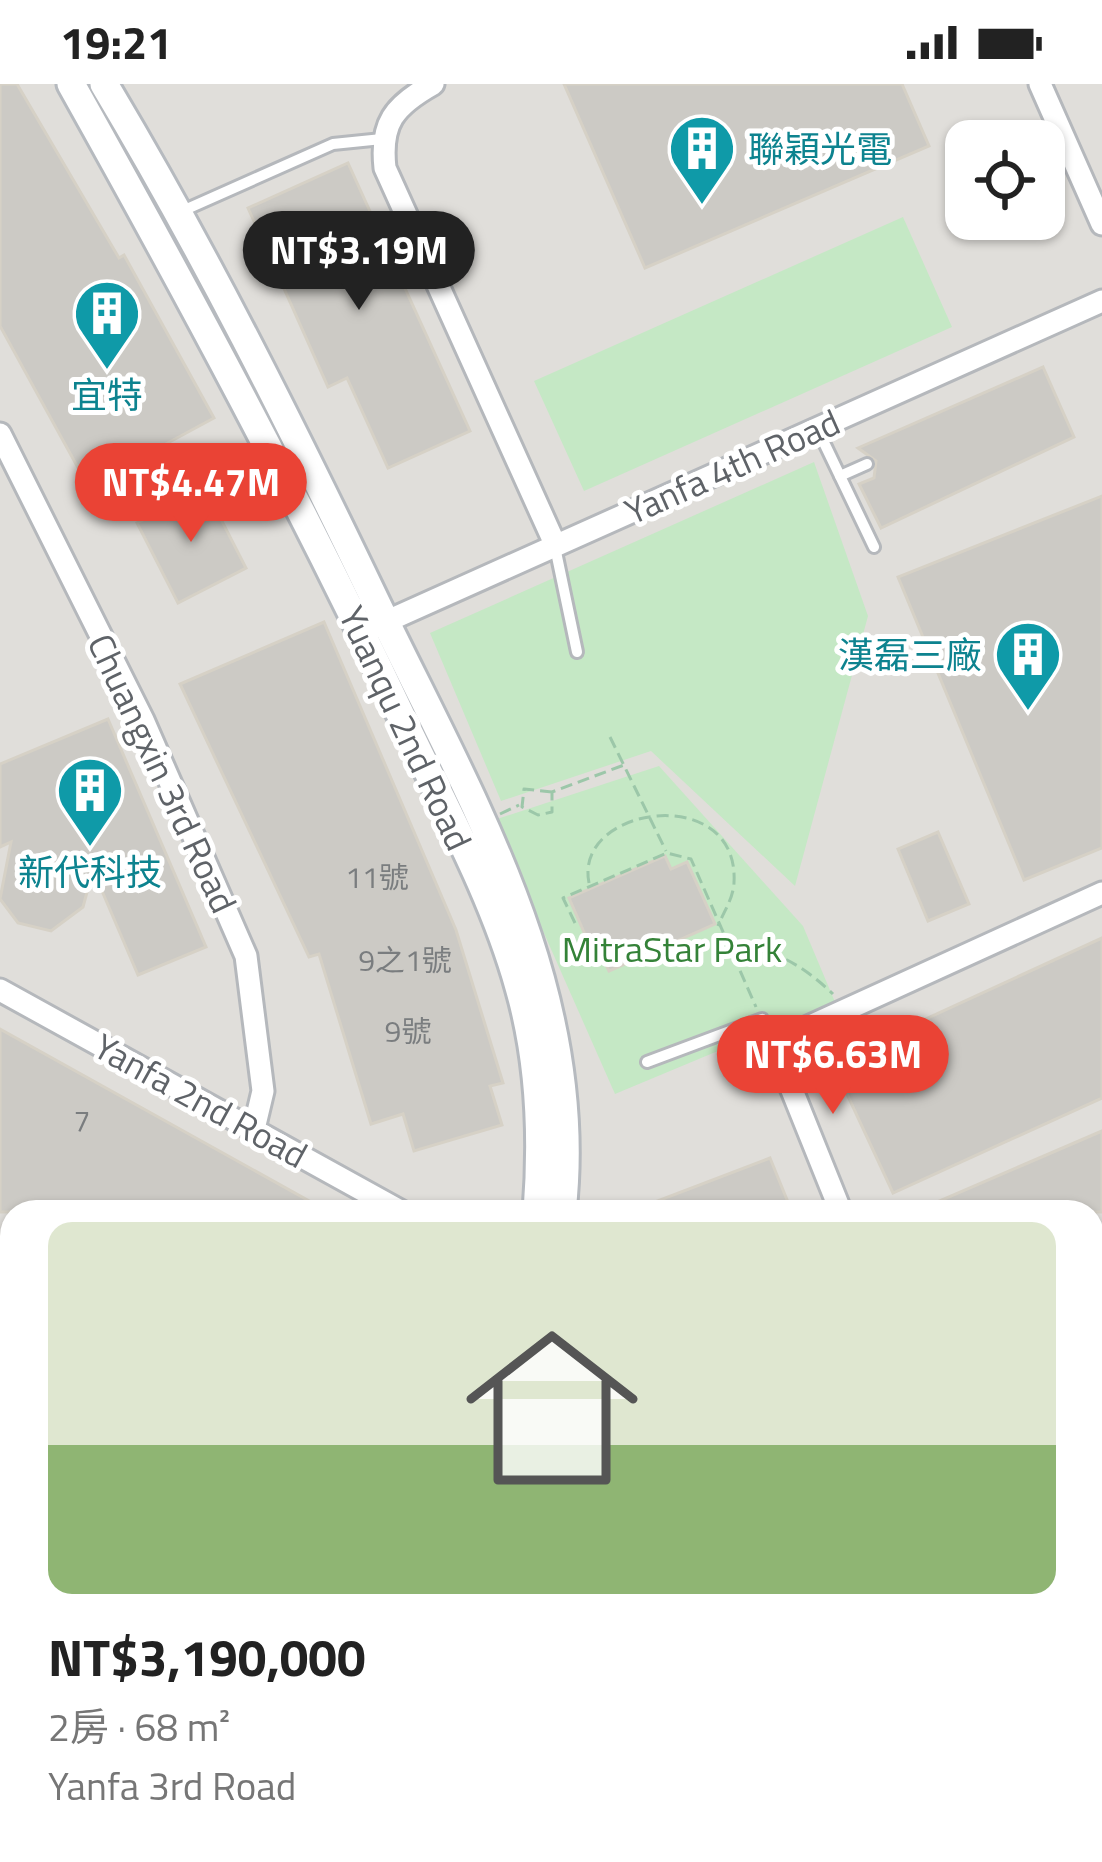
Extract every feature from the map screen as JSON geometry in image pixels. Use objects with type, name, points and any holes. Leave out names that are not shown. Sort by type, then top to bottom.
[{"type":"street","name":"Yuanqu 2nd Road","points":[[70,84],[504,868],[545,983],[563,1101],[562,1200]]},
{"type":"street","name":"Yuanqu 2nd Road","points":[[104,84],[292,423],[499,923],[520,989],[539,1100],[536,1200]]},
{"type":"street","points":[[433,84],[388,117],[382,139],[386,168],[555,544]]},
{"type":"street","points":[[1040,84],[1102,224]]},
{"type":"street","name":"Yanfa 4th Road","points":[[374,627],[1102,301]]},
{"type":"street","name":"Chuangxin 3rd Road","points":[[0,434],[143,720],[246,956],[261,1050],[262,1091],[254,1129]]},
{"type":"street","points":[[837,1200],[773,1043],[1102,893]]},
{"type":"street","name":"Yanfa 2nd Road","points":[[0,990],[381,1200]]},
{"type":"lane","points":[[179,212],[333,144],[382,139]]},
{"type":"lane","points":[[817,428],[874,547]]},
{"type":"lane","points":[[840,476],[867,464]]},
{"type":"lane","points":[[555,544],[577,652]]},
{"type":"lane","points":[[647,1062],[762,1019],[773,1043]]},
{"type":"path","points":[[610,737],[667,853]]},
{"type":"path","points":[[520,805],[524,789],[552,793],[624,764]]},
{"type":"path","points":[[520,805],[538,814],[552,812],[552,793]]},
{"type":"path","points":[[499,815],[520,805]]},
{"type":"path","points":[[590,884],[587,875],[599,845],[648,815],[680,814],[701,823],[728,851],[734,883],[718,926]]},
{"type":"path","points":[[575,923],[563,898],[667,853],[691,859],[762,1019]]},
{"type":"path","points":[[733,952],[763,950],[788,960],[833,994]]},
{"type":"shaded area","points":[[0,84],[1102,84],[1102,1200],[0,1200]]},
{"type":"green space","points":[[903,217],[952,327],[584,491],[534,381]]},
{"type":"green space","points":[[814,462],[868,616],[795,886],[651,751],[501,801],[430,633]]},
{"type":"green space","name":"MitraStar Park","points":[[659,766],[803,926],[835,1002],[615,1094],[494,820]]},
{"type":"building","name":"宜特","points":[[0,84],[17,84],[119,258],[124,255],[214,418],[88,486],[0,326]]},
{"type":"building","name":"聯穎光電","points":[[564,84],[902,84],[929,146],[645,268]]},
{"type":"building","points":[[348,163],[470,431],[388,468],[347,378],[328,387],[248,208]]},
{"type":"building","points":[[1043,367],[1074,437],[881,528],[859,484],[874,478],[876,461],[858,448]]},
{"type":"building","points":[[205,488],[246,568],[178,603],[137,523]]},
{"type":"building","name":"漢磊三廠","points":[[1102,496],[1102,848],[1024,880],[898,577]]},
{"type":"building","points":[[324,622],[456,930],[503,1083],[490,1086],[502,1125],[414,1151],[403,1114],[371,1124],[319,954],[309,957],[180,684]]},
{"type":"building","name":"新代科技","points":[[108,719],[206,947],[138,975],[93,870],[83,907],[51,931],[18,923],[0,899],[11,842],[0,847],[0,764]]},
{"type":"building","points":[[938,832],[969,904],[928,921],[898,849]]},
{"type":"building","points":[[665,856],[671,869],[687,862],[715,924],[609,971],[600,952],[594,955],[569,898]]},
{"type":"building","points":[[1102,938],[1102,1098],[893,1193],[832,1062]]},
{"type":"building","points":[[0,1029],[307,1200],[0,1200]]},
{"type":"building","points":[[1102,1131],[1102,1200],[942,1200]]},
{"type":"building","points":[[770,1158],[787,1200],[660,1200]]},
{"type":"place","name":"聯穎光電","points":[[702,207]]},
{"type":"place","name":"宜特","points":[[107,372]]},
{"type":"place","name":"漢磊三廠","points":[[1028,713]]},
{"type":"place","name":"新代科技","points":[[90,849]]}]
